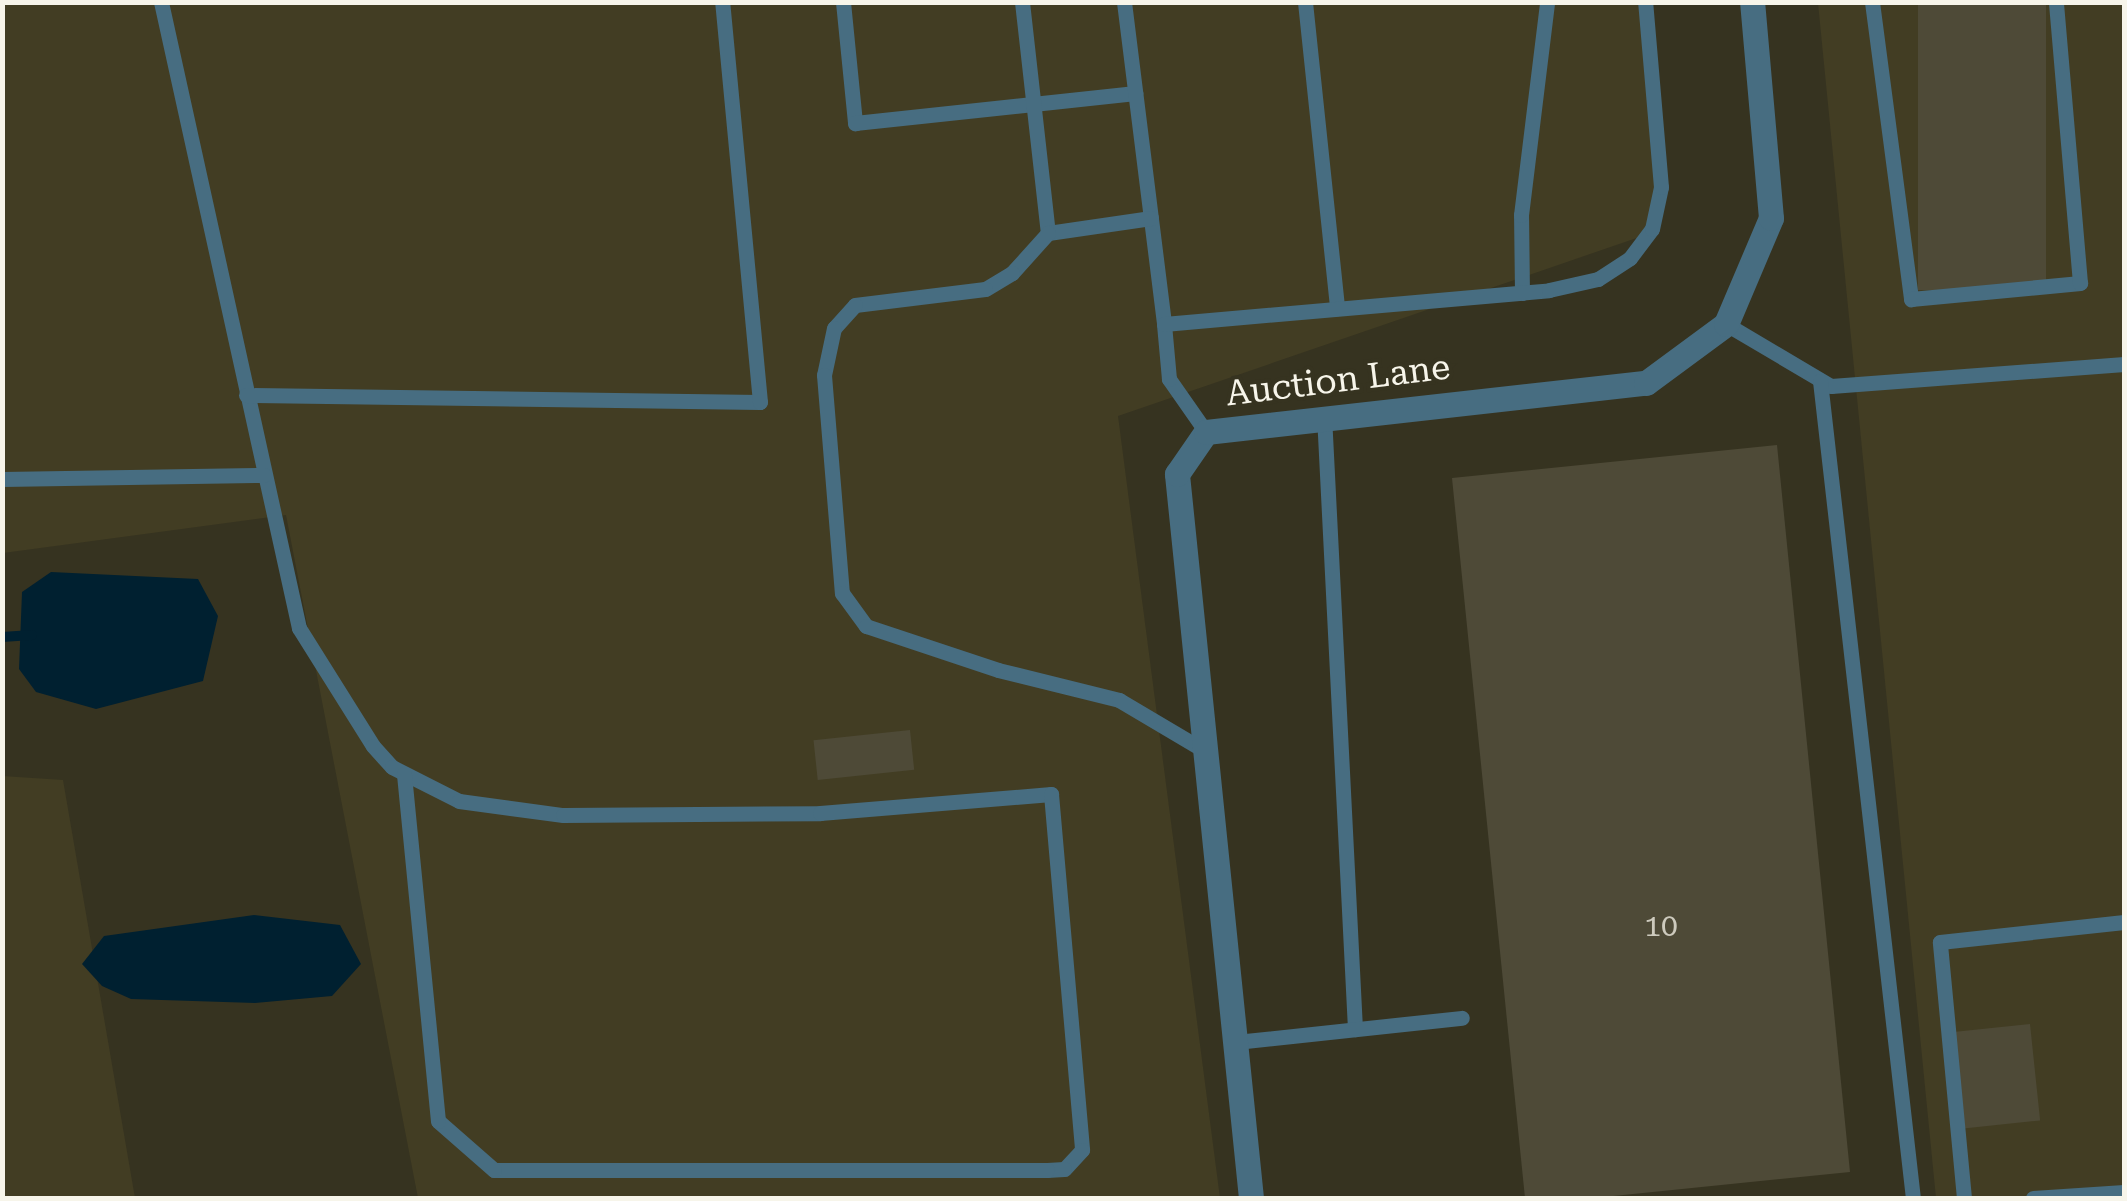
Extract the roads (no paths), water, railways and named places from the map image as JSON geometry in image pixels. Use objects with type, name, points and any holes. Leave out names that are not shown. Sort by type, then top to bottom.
[{"type":"street","points":[[1726,324],[1770,218],[1752,2]]},
{"type":"street","name":"Auction Lane","points":[[1251,1198],[1177,474],[1206,432],[1324,415],[1646,382],[1726,324]]},
{"type":"lane","points":[[161,2],[299,628],[339,701],[404,774],[459,800],[562,815],[820,813],[1051,794],[1082,1150],[1064,1169],[1047,1170],[494,1170],[438,1121],[404,774]]},
{"type":"lane","points":[[246,395],[760,402],[722,2]]},
{"type":"lane","points":[[844,2],[854,123],[1135,94]]},
{"type":"lane","points":[[1022,2],[1048,233]]},
{"type":"lane","points":[[1124,2],[1169,379],[1206,432]]},
{"type":"lane","points":[[1305,2],[1337,308]]},
{"type":"lane","points":[[1522,293],[1521,215],[1548,2]]},
{"type":"lane","points":[[1164,324],[1522,293],[1598,279],[1630,258],[1652,230],[1661,187],[1645,2]]},
{"type":"lane","points":[[1872,2],[1910,299],[2080,283],[2056,2]]},
{"type":"lane","points":[[1150,218],[1048,233],[1012,273],[985,289],[855,305],[834,328],[824,375],[842,593],[866,626],[998,670],[1119,700],[1207,752]]},
{"type":"lane","points":[[1726,324],[1820,382],[1859,385],[2124,364]]},
{"type":"lane","points":[[1820,382],[1913,1198]]},
{"type":"lane","points":[[1324,415],[1355,1029]]},
{"type":"lane","points":[[2,478],[264,475]]},
{"type":"lane","points":[[1964,1198],[1940,942],[2124,922]]},
{"type":"lane","points":[[1236,1042],[1462,1018]]},
{"type":"lane","points":[[2033,1198],[2124,1192]]},
{"type":"water","points":[[51,572],[198,579],[218,616],[203,681],[96,709],[36,692],[19,669],[22,592]]},
{"type":"water","points":[[254,915],[340,925],[361,964],[332,996],[255,1003],[131,999],[102,986],[82,964],[104,936]]},
{"type":"waterway","points":[[2,637],[32,635]]}]
